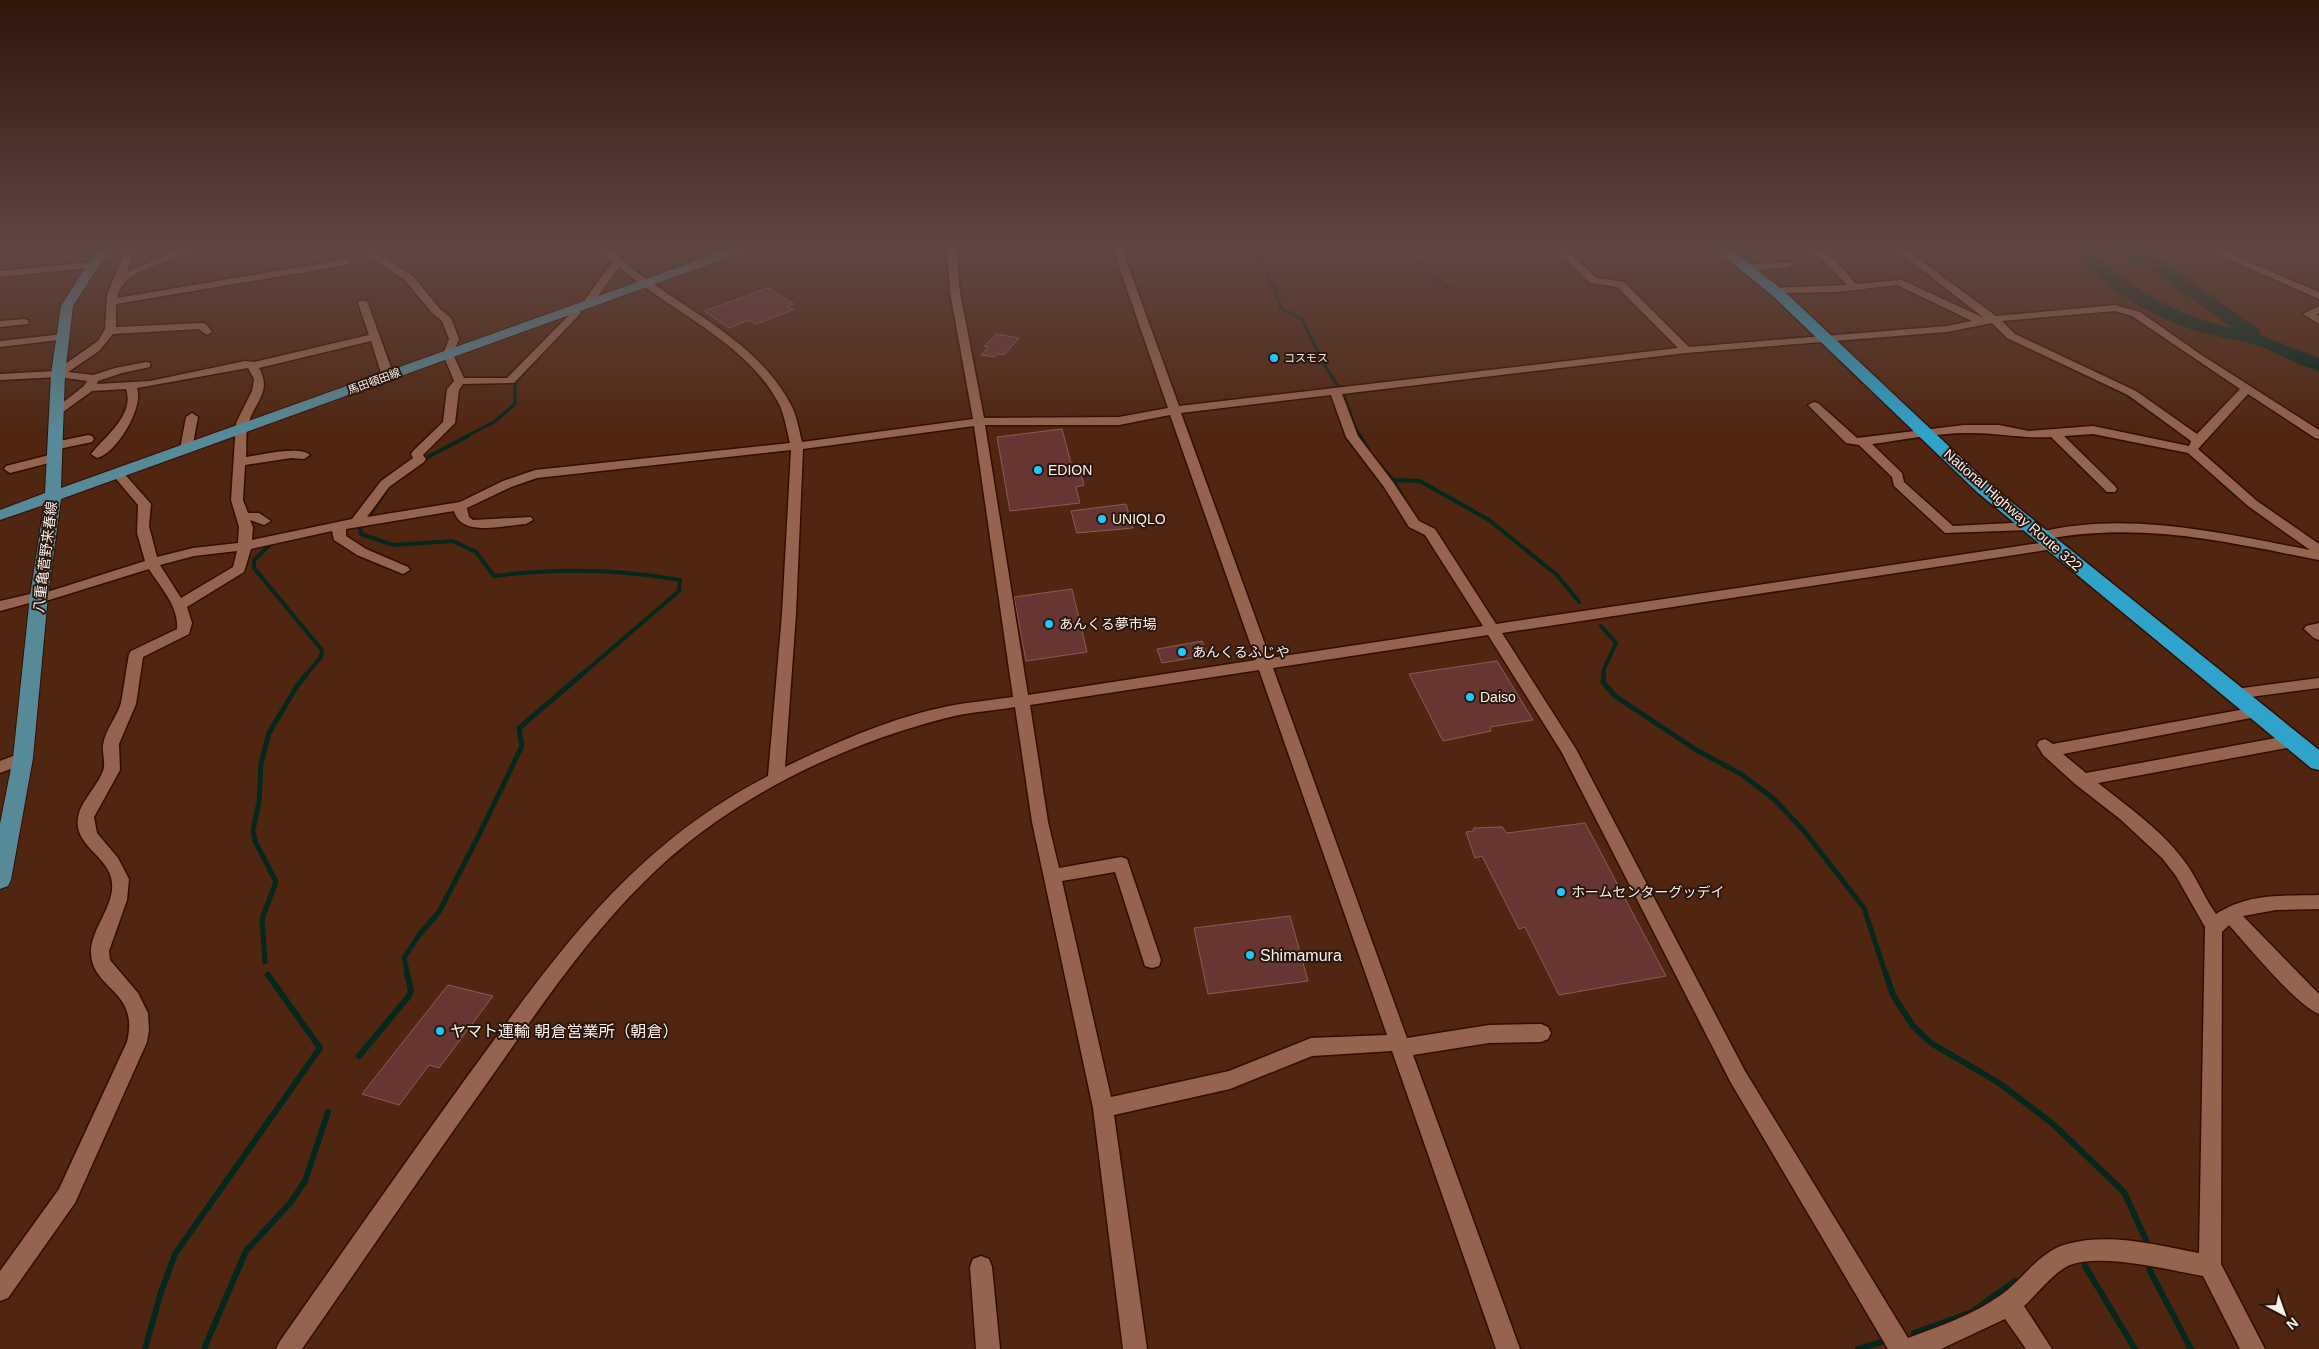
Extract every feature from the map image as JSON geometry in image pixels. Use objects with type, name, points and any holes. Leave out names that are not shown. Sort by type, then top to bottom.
[{"type":"highway","name":"National Highway Route 322","points":[[1793,309],[1983,488],[2319,762]]},
{"type":"main road","name":"八重亀菅野来春線","points":[[0,880],[24,758],[44,596],[53,496],[58,374],[67,309]]},
{"type":"main road","name":"馬田頓田線","points":[[0,515],[573,309]]},
{"type":"street","points":[[58,374],[99,345],[109,331],[111,309]]},
{"type":"street","points":[[365,309],[388,376]]},
{"type":"street","points":[[434,309],[447,320],[454,339],[448,354],[460,381]]},
{"type":"street","points":[[362,522],[385,484],[420,459],[417,454],[449,423],[453,389],[460,381],[510,381],[573,317],[576,313],[573,309]]},
{"type":"street","points":[[680,309],[745,354],[761,369],[786,406],[797,446],[789,614],[776,778]]},
{"type":"street","points":[[958,309],[979,422],[1010,635],[1023,699],[1040,822],[1103,1108],[1135,1349]]},
{"type":"street","points":[[1139,309],[1508,1349]]},
{"type":"street","points":[[1645,309],[1686,350]]},
{"type":"street","points":[[1953,309],[1989,320]]},
{"type":"street","points":[[1975,309],[2011,336],[2132,393],[2192,446],[2229,486],[2267,516],[2319,550]]},
{"type":"street","points":[[0,606],[44,596],[152,563],[220,547],[244,546],[339,526],[460,506],[507,484],[535,474],[797,446],[979,422],[1119,421],[1175,410],[1686,350],[1947,329],[1989,320],[2105,309]]},
{"type":"street","points":[[2119,309],[2129,311],[2319,435]]},
{"type":"street","points":[[2319,309],[2308,314],[2319,321]]},
{"type":"street","points":[[0,324],[24,322]]},
{"type":"street","points":[[109,331],[202,326],[207,332]]},
{"type":"street","points":[[0,344],[64,337]]},
{"type":"street","points":[[0,377],[58,374],[91,383],[130,387],[220,367],[245,364],[252,366],[374,337]]},
{"type":"street","points":[[56,413],[91,383],[119,370],[146,365]]},
{"type":"street","points":[[178,606],[239,569],[246,527],[237,500],[242,422],[260,385],[260,379],[252,366]]},
{"type":"street","points":[[97,454],[113,440],[123,425],[134,396],[130,387]]},
{"type":"street","points":[[2192,446],[2247,388]]},
{"type":"street","points":[[1338,390],[1352,437],[1389,484],[1414,524],[1430,532],[1568,749],[1738,1077],[1901,1349]]},
{"type":"street","points":[[1814,406],[1850,440],[1862,441],[1999,428],[2029,435],[2094,430],[2192,446]]},
{"type":"street","points":[[186,449],[192,417]]},
{"type":"street","points":[[2054,433],[2111,489]]},
{"type":"street","points":[[10,470],[88,439]]},
{"type":"street","points":[[1862,441],[1898,476],[1898,483],[1920,505],[1950,530],[2041,536]]},
{"type":"street","points":[[239,462],[286,455],[304,455]]},
{"type":"street","points":[[0,1290],[67,1196],[137,1042],[141,1027],[140,1012],[101,961],[100,948],[120,896],[120,878],[112,862],[93,843],[86,825],[86,818],[112,770],[111,744],[128,704],[136,654],[184,631],[186,625],[178,606],[152,563],[144,536],[142,514],[145,504],[117,473]]},
{"type":"street","points":[[460,506],[461,516],[466,522],[472,524],[526,520]]},
{"type":"street","points":[[242,517],[254,516],[264,521]]},
{"type":"street","points":[[339,526],[339,537],[348,546],[364,555],[403,570]]},
{"type":"street","points":[[288,1349],[442,1128],[590,927],[661,856],[703,823],[776,778],[828,752],[894,727],[948,712],[1023,699],[1494,630],[2041,536],[2073,528],[2131,528],[2193,532],[2319,556]]},
{"type":"street","points":[[2319,628],[2311,629],[2319,635]]},
{"type":"street","points":[[2235,694],[2319,682]]},
{"type":"street","points":[[2256,712],[2047,748],[2081,780],[2138,825],[2168,853],[2186,874],[2205,914],[2222,920],[2319,1006]]},
{"type":"street","points":[[2081,780],[2292,741]]},
{"type":"street","points":[[0,766],[24,758]]},
{"type":"street","points":[[1052,876],[1121,864],[1152,960]]},
{"type":"street","points":[[2253,1349],[2210,1266],[2213,930],[2222,920],[2250,905],[2319,902]]},
{"type":"street","points":[[1103,1108],[1230,1080],[1311,1047],[1400,1044],[1489,1034],[1541,1032]]},
{"type":"street","points":[[1911,1349],[1937,1339],[2008,1304],[2064,1256],[2092,1252],[2148,1255],[2210,1266]]},
{"type":"street","points":[[981,1268],[988,1349]]},
{"type":"street","points":[[2008,1304],[2040,1349]]},
{"type":"building","points":[[710,309],[793,310],[756,324],[749,320],[729,328],[704,311]]},
{"type":"building","points":[[996,334],[1019,338],[1004,355],[998,354],[995,357],[981,355],[988,347],[984,346]]},
{"type":"building","name":"EDION","points":[[1062,429],[1073,471],[1080,470],[1084,485],[1076,487],[1080,503],[1010,511],[997,437]]},
{"type":"building","name":"UNIQLO","points":[[1126,504],[1133,528],[1077,533],[1071,511]]},
{"type":"building","name":"あんくる夢市場","points":[[1072,589],[1087,652],[1026,661],[1014,597]]},
{"type":"building","name":"あんくるふじや","points":[[1202,641],[1208,655],[1162,663],[1157,649]]},
{"type":"building","name":"Daiso","points":[[1497,661],[1533,720],[1490,727],[1491,731],[1443,741],[1409,674]]},
{"type":"building","name":"ホームセンターグッデイ","points":[[1585,823],[1666,976],[1559,995],[1525,927],[1519,929],[1482,856],[1475,858],[1466,832],[1473,831],[1474,828],[1502,827],[1507,833]]},
{"type":"building","name":"Shimamura","points":[[1290,916],[1308,981],[1208,994],[1194,928]]},
{"type":"building","name":"ヤマト運輸 朝倉営業所（朝倉）","points":[[448,985],[493,996],[439,1068],[429,1065],[399,1105],[362,1094]]},
{"type":"waterway","points":[[1283,309],[1302,319],[1325,366],[1344,395],[1355,427],[1361,437]]},
{"type":"waterway","points":[[2159,309],[2203,327],[2271,344],[2319,365]]},
{"type":"waterway","points":[[2218,309],[2252,333]]},
{"type":"waterway","points":[[572,322],[579,315]]},
{"type":"waterway","points":[[2034,350],[2125,394],[2159,417]]},
{"type":"waterway","points":[[465,437],[494,422],[515,404],[515,380],[517,377]]},
{"type":"waterway","points":[[422,460],[468,436]]},
{"type":"waterway","points":[[1360,436],[1368,449]]},
{"type":"waterway","points":[[1380,465],[1393,480]]},
{"type":"waterway","points":[[1393,480],[1420,481],[1489,520],[1557,575],[1579,602]]},
{"type":"waterway","points":[[1393,480],[1405,501]]},
{"type":"waterway","points":[[2219,480],[2236,495]]},
{"type":"waterway","points":[[387,489],[360,529],[361,534],[393,545],[453,541],[476,552],[494,576],[517,573],[587,571],[657,576],[680,580],[679,591],[580,676]]},
{"type":"waterway","points":[[270,545],[254,560],[254,568],[322,650],[321,657],[305,676]]},
{"type":"waterway","points":[[1601,626],[1616,643],[1604,669],[1603,676]]},
{"type":"waterway","points":[[265,962],[262,919],[276,882],[255,841],[253,830],[259,802],[261,763],[269,733],[297,686],[306,675]]},
{"type":"waterway","points":[[408,975],[404,958],[419,935],[439,912],[478,837],[522,746],[519,728],[581,675]]},
{"type":"waterway","points":[[1604,675],[1603,682],[1615,696],[1698,751],[1741,774],[1774,799],[1804,831],[1864,908],[1886,975]]},
{"type":"waterway","points":[[359,1056],[408,997],[411,990],[407,974]]},
{"type":"waterway","points":[[1886,974],[1893,995],[1913,1026],[1931,1043],[1999,1083],[2053,1124],[2124,1192],[2146,1240],[2147,1248]]},
{"type":"waterway","points":[[145,1349],[161,1292],[175,1254],[320,1048],[268,975]]},
{"type":"waterway","points":[[204,1349],[246,1251],[291,1202],[305,1181],[328,1112]]},
{"type":"waterway","points":[[2149,1260],[2150,1271],[2191,1349]]},
{"type":"waterway","points":[[2085,1266],[2135,1349]]},
{"type":"waterway","points":[[1914,1333],[1972,1312],[2015,1281]]},
{"type":"waterway","points":[[1858,1349],[1889,1340]]},
{"type":"place","name":"コスモス","points":[[1274,358]]},
{"type":"place","name":"EDION","points":[[1038,470]]},
{"type":"place","name":"UNIQLO","points":[[1102,519]]},
{"type":"place","name":"あんくる夢市場","points":[[1049,624]]},
{"type":"place","name":"あんくるふじや","points":[[1182,652]]},
{"type":"place","name":"Daiso","points":[[1470,697]]},
{"type":"place","name":"ホームセンターグッデイ","points":[[1561,892]]},
{"type":"place","name":"Shimamura","points":[[1250,955]]},
{"type":"place","name":"ヤマト運輸 朝倉営業所（朝倉）","points":[[440,1031]]}]
